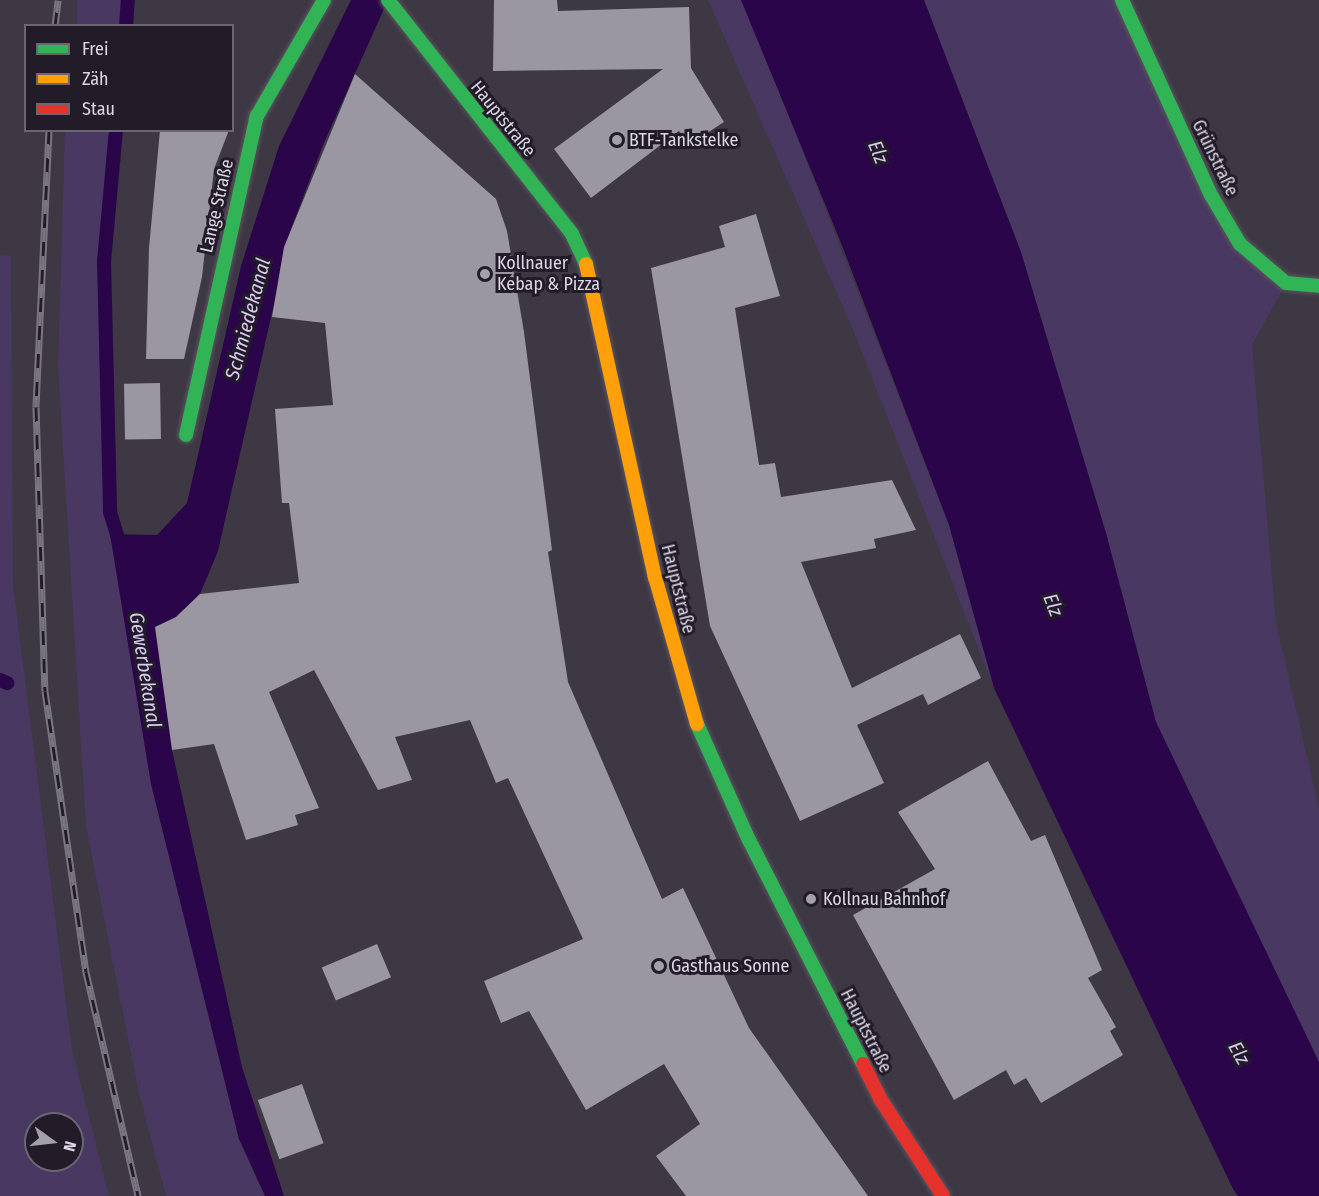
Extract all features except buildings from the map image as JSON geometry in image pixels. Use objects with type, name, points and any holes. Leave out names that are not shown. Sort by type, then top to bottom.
[{"type":"street","name":"Lange Straße","points":[[186,435],[257,116],[324,0]]},
{"type":"street","name":"Hauptstraße","points":[[388,0],[572,234],[590,273],[655,578],[685,690],[705,745],[749,840],[881,1100],[943,1196]]},
{"type":"street","name":"Grünstraße","points":[[1122,0],[1211,195],[1240,244],[1286,283],[1319,286]]},
{"type":"shaded area","points":[[77,0],[128,0],[128,24],[77,24]]},
{"type":"shaded area","points":[[708,0],[741,0],[762,47],[949,525],[994,688],[852,327]]},
{"type":"shaded area","points":[[924,0],[1122,0],[1211,195],[1286,283],[1252,345],[1276,623],[1319,809],[1319,1062],[1156,722],[1106,533],[1021,252]]},
{"type":"shaded area","points":[[65,132],[116,132],[104,261],[110,534],[151,784],[239,1139],[265,1196],[166,1196],[138,1089],[86,826],[58,367]]},
{"type":"shaded area","points":[[0,255],[11,256],[13,585],[72,1050],[109,1196],[0,1196]]},
{"type":"water","name":"Schmiedekanal","points":[[351,0],[388,0],[323,145],[291,229],[218,551],[200,594],[176,617],[172,750],[242,1067],[284,1196],[265,1196],[239,1139],[151,784],[110,534],[157,535],[187,503],[241,266],[279,146]]},
{"type":"water","name":"Elz","points":[[741,0],[924,0],[1021,252],[1106,533],[1156,722],[1319,1062],[1319,1196],[1238,1196],[1233,1189],[994,688],[949,525],[841,243]]},
{"type":"waterway","name":"Gewerbekanal","points":[[126,24],[128,0]]},
{"type":"waterway","name":"Gewerbekanal","points":[[116,132],[104,261],[110,512],[122,551]]},
{"type":"waterway","points":[[0,680],[7,683]]},
{"type":"railway","points":[[55,24],[58,0]]},
{"type":"railway","points":[[49,132],[36,407],[45,691],[86,972],[138,1196]]},
{"type":"traffic: fast","points":[[186,435],[257,116],[324,0]]},
{"type":"traffic: fast","points":[[388,0],[572,234],[586,264]]},
{"type":"traffic: fast","points":[[1122,0],[1211,195],[1240,244],[1286,283],[1319,286]]},
{"type":"traffic: fast","points":[[697,724],[749,840],[863,1064]]},
{"type":"traffic: slow","points":[[586,264],[655,577],[697,724]]},
{"type":"traffic: jam","points":[[863,1064],[881,1100],[943,1196]]},
{"type":"place","name":"BTF-Tankstelke","points":[[617,140]]},
{"type":"place","name":"Kollnauer Kebap & Pizza","points":[[485,274]]},
{"type":"place","name":"Kollnau Bahnhof","points":[[811,899]]},
{"type":"place","name":"Gasthaus Sonne","points":[[659,966]]}]
